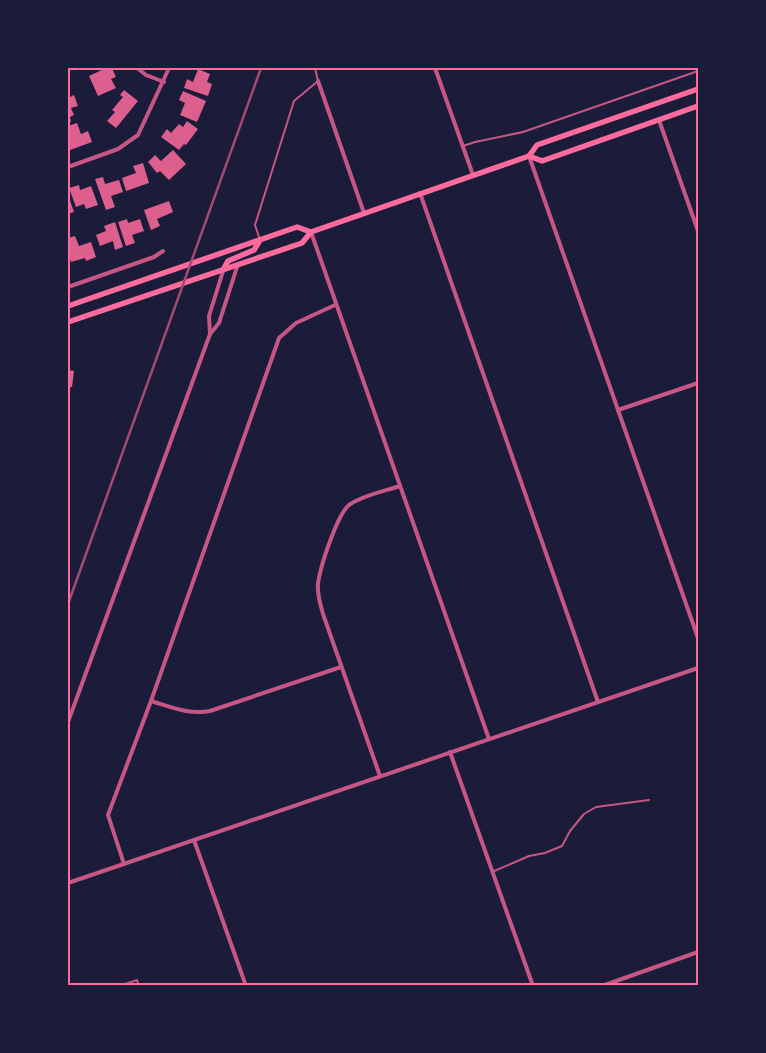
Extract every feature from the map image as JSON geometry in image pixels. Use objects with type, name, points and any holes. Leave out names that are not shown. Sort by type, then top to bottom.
[{"type":"main road","points":[[68,322],[302,243],[310,232],[529,156],[537,145],[698,89]]},
{"type":"main road","points":[[529,156],[542,161],[698,106]]},
{"type":"main road","points":[[68,306],[297,227],[310,232]]},
{"type":"main road","points":[[224,268],[228,261],[254,250],[260,240]]},
{"type":"street","points":[[137,68],[164,82]]},
{"type":"street","points":[[68,167],[118,149],[138,135],[169,68]]},
{"type":"street","points":[[435,68],[473,175]]},
{"type":"street","points":[[318,81],[364,213]]},
{"type":"street","points":[[659,120],[698,231]]},
{"type":"street","points":[[529,156],[698,638]]},
{"type":"street","points":[[420,194],[598,702]]},
{"type":"street","points":[[310,232],[489,739]]},
{"type":"street","points":[[68,287],[154,257],[163,251]]},
{"type":"street","points":[[68,722],[210,334],[219,323],[238,264]]},
{"type":"street","points":[[210,334],[208,316],[224,268]]},
{"type":"street","points":[[124,864],[108,816],[279,338],[296,322],[335,305]]},
{"type":"street","points":[[618,410],[698,383]]},
{"type":"street","points":[[380,776],[320,604],[318,586],[320,572],[338,520],[345,510],[358,500],[400,486]]},
{"type":"street","points":[[151,700],[193,713],[210,712],[341,668]]},
{"type":"street","points":[[68,883],[698,668]]},
{"type":"street","points":[[450,752],[533,986]]},
{"type":"street","points":[[194,840],[246,986]]},
{"type":"street","points":[[602,986],[698,952]]},
{"type":"lane","points":[[260,240],[255,225],[294,101],[318,81],[315,68]]},
{"type":"lane","points":[[463,146],[523,132],[698,71]]},
{"type":"lane","points":[[492,872],[529,856],[545,853],[562,846],[570,831],[584,814],[596,807],[649,800]]},
{"type":"lane","points":[[120,986],[137,980],[139,986]]},
{"type":"building","points":[[106,68],[112,68],[116,77],[111,79],[116,88],[98,96],[89,76]]},
{"type":"building","points":[[198,69],[210,74],[207,82],[212,84],[208,96],[184,88],[187,79],[193,82]]},
{"type":"building","points":[[124,90],[138,101],[116,128],[107,121],[115,112],[112,110],[123,97],[120,95]]},
{"type":"building","points":[[183,91],[206,101],[197,122],[180,115],[185,103],[179,100]]},
{"type":"building","points":[[74,95],[78,106],[71,108],[74,115],[70,117],[71,122],[68,123],[68,98]]},
{"type":"building","points":[[187,121],[198,129],[186,145],[184,144],[179,150],[161,137],[167,129],[171,133],[179,124],[183,127]]},
{"type":"building","points":[[77,123],[81,134],[88,131],[92,142],[70,150],[68,126]]},
{"type":"building","points":[[173,150],[186,164],[169,180],[160,171],[157,173],[148,162],[155,155],[161,161]]},
{"type":"building","points":[[143,163],[149,183],[126,191],[122,178],[136,173],[133,166]]},
{"type":"building","points":[[103,177],[105,184],[119,180],[123,192],[111,196],[115,207],[106,210],[95,179]]},
{"type":"building","points":[[79,185],[80,190],[91,186],[98,205],[86,209],[84,204],[76,207],[69,188]]},
{"type":"building","points":[[68,195],[74,212],[68,214]]},
{"type":"building","points":[[169,201],[173,212],[157,219],[160,226],[151,230],[144,210]]},
{"type":"building","points":[[127,219],[128,223],[140,219],[144,231],[132,235],[135,243],[126,246],[118,222]]},
{"type":"building","points":[[115,222],[123,247],[115,250],[113,241],[100,246],[96,235],[106,231],[104,226]]},
{"type":"building","points":[[75,236],[79,246],[91,242],[96,257],[86,261],[85,258],[71,262],[68,251],[68,238]]},
{"type":"building","points":[[68,370],[74,371],[72,387],[68,387]]},
{"type":"railway","points":[[68,604],[261,68]]}]
